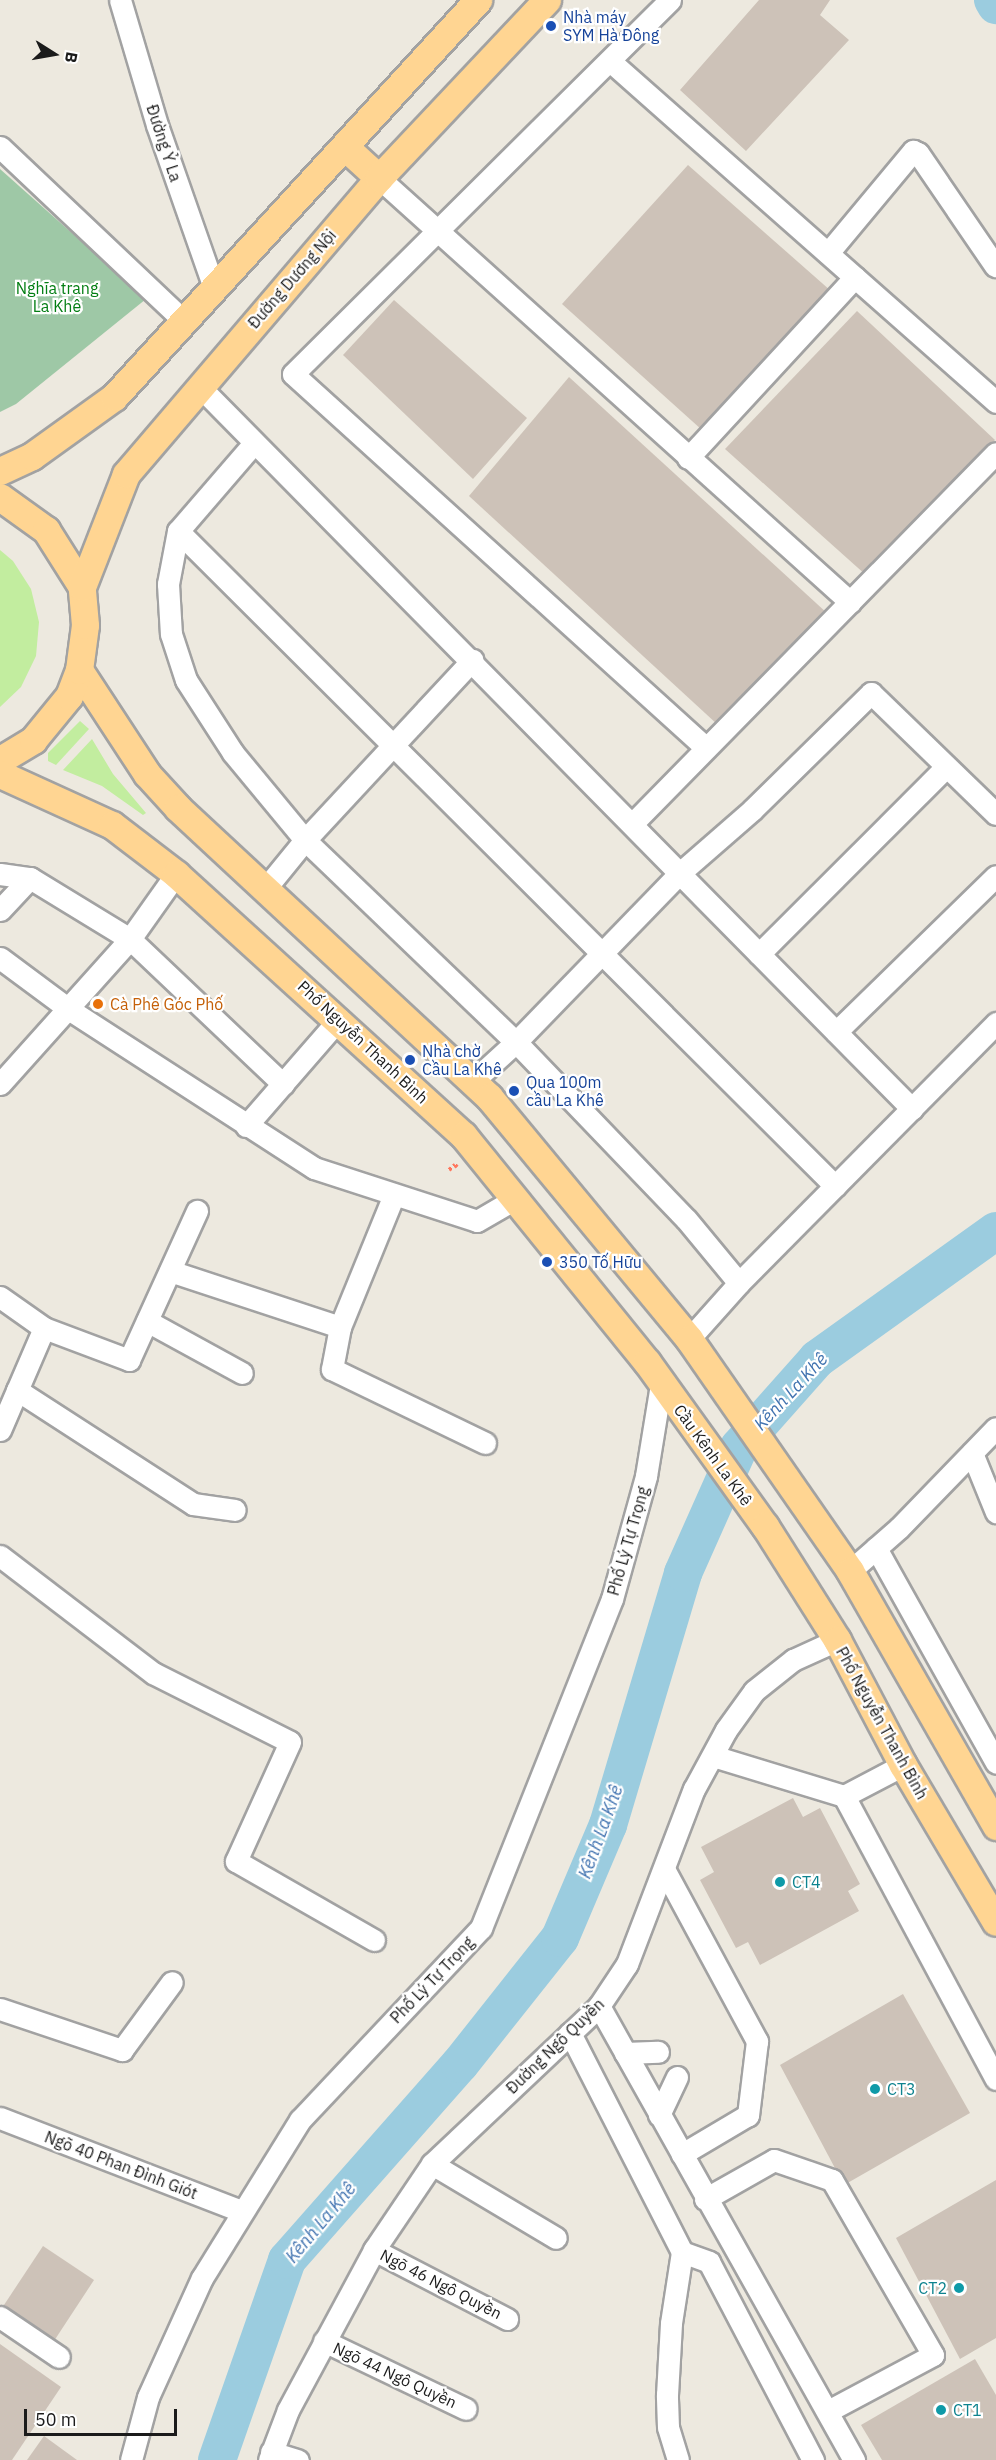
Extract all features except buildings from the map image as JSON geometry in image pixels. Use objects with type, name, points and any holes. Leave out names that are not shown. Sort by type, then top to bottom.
[{"type":"main road","points":[[0,471],[32,456],[114,397],[213,285],[345,147],[478,0]]},
{"type":"main road","name":"Đường Dương Nội","points":[[82,587],[126,474],[380,178],[547,0]]},
{"type":"main road","points":[[345,147],[380,178]]},
{"type":"main road","points":[[0,497],[24,510],[46,530],[82,587],[85,625],[79,670],[69,696],[53,720],[33,740],[0,760]]},
{"type":"main road","points":[[79,670],[147,774],[178,808],[472,1082],[549,1166],[689,1339],[850,1571],[996,1826]]},
{"type":"main road","name":"Phố Nguyễn Thanh Bình","points":[[0,774],[112,825],[176,874],[339,1019],[463,1135],[662,1384]]},
{"type":"main road","name":"Cầu Kênh La Khê","points":[[662,1384],[765,1526]]},
{"type":"main road","name":"Phố Nguyễn Thanh Bình","points":[[765,1526],[837,1640],[903,1765],[996,1922]]},
{"type":"street","name":"Đường Ỷ La","points":[[120,0],[157,125],[213,285]]},
{"type":"street","points":[[670,0],[293,374],[706,748]]},
{"type":"street","points":[[610,61],[996,402]]},
{"type":"street","points":[[0,147],[183,320]]},
{"type":"street","points":[[828,253],[913,151],[918,153],[995,266]]},
{"type":"street","points":[[380,178],[850,602]]},
{"type":"street","points":[[688,458],[855,277]]},
{"type":"street","points":[[200,387],[633,823],[912,1109]]},
{"type":"street","points":[[254,443],[178,531],[168,594],[171,634],[186,680],[233,753],[305,840],[516,1042],[686,1219],[739,1283]]},
{"type":"street","points":[[633,823],[996,453]]},
{"type":"street","points":[[178,531],[600,956],[835,1186]]},
{"type":"street","points":[[265,889],[305,840],[472,660]]},
{"type":"street","points":[[472,1082],[516,1042],[681,872],[752,810],[871,693],[945,768],[996,814]]},
{"type":"street","points":[[759,954],[945,768]]},
{"type":"street","points":[[0,874],[30,878],[130,939],[283,1084]]},
{"type":"street","points":[[0,1084],[70,1010],[130,939],[176,874]]},
{"type":"street","points":[[836,1032],[996,876]]},
{"type":"street","points":[[0,910],[30,878]]},
{"type":"street","points":[[0,958],[70,1010],[314,1168],[477,1221],[515,1199]]},
{"type":"street","points":[[246,1126],[339,1019]]},
{"type":"street","points":[[689,1339],[739,1283],[996,1023]]},
{"type":"street","points":[[394,1195],[340,1328],[332,1369],[485,1443]]},
{"type":"street","points":[[0,1297],[44,1328],[129,1360],[197,1211]]},
{"type":"street","points":[[170,1271],[340,1328]]},
{"type":"street","points":[[147,1321],[242,1373]]},
{"type":"street","points":[[0,1430],[44,1328]]},
{"type":"street","name":"Phố Lý Tự Trọng","points":[[131,2460],[153,2386],[202,2278],[241,2211],[300,2120],[481,1928],[612,1599],[646,1476],[662,1384]]},
{"type":"street","points":[[17,1390],[193,1504],[235,1510]]},
{"type":"street","points":[[850,1571],[996,1428]]},
{"type":"street","points":[[972,1453],[996,1512]]},
{"type":"street","points":[[876,1548],[996,1763]]},
{"type":"street","points":[[0,1556],[153,1673],[290,1742],[236,1861],[374,1940]]},
{"type":"street","name":"Đường Ngô Quyền","points":[[270,2456],[324,2341],[374,2250],[432,2164],[599,2006],[627,1964],[694,1789],[754,1691],[794,1660],[837,1640]]},
{"type":"street","points":[[713,1756],[844,1796],[903,1765]]},
{"type":"street","points":[[844,1796],[996,2079]]},
{"type":"street","points":[[664,1869],[757,2041],[748,2115],[682,2154]]},
{"type":"street","points":[[0,2009],[122,2050],[172,1982]]},
{"type":"street","points":[[599,2006],[705,2199],[854,2460]]},
{"type":"street","points":[[570,2032],[682,2252],[671,2323],[667,2396],[668,2427],[678,2460]]},
{"type":"street","points":[[625,2053],[658,2052]]},
{"type":"street","points":[[659,2115],[677,2077]]},
{"type":"street","name":"Ngõ 40 Phan Đình Giót","points":[[0,2118],[241,2211]]},
{"type":"street","points":[[705,2199],[774,2160],[832,2180],[933,2355],[828,2411]]},
{"type":"street","points":[[432,2164],[556,2238]]},
{"type":"street","name":"Ngõ 46 Ngô Quyền","points":[[374,2250],[507,2319]]},
{"type":"street","points":[[682,2252],[709,2262],[813,2460]]},
{"type":"street","points":[[0,2317],[59,2357]]},
{"type":"street","name":"Ngõ 44 Ngô Quyền","points":[[324,2341],[466,2409]]},
{"type":"street","points":[[270,2456],[298,2460]]},
{"type":"green space","name":"Nghĩa trang La Khê","points":[[0,169],[146,299],[16,404],[0,412]]},
{"type":"green space","points":[[0,550],[13,561],[31,589],[39,622],[36,656],[21,687],[0,707]]},
{"type":"green space","points":[[80,721],[89,729],[56,765],[48,761],[48,753]]},
{"type":"green space","points":[[92,739],[113,774],[146,813],[143,815],[102,786],[63,770]]},
{"type":"waterway","points":[[993,0],[996,5]]},
{"type":"waterway","name":"Kênh La Khê","points":[[217,2460],[287,2260],[460,2064],[560,1938],[608,1825],[683,1573],[739,1447],[817,1359],[996,1231]]},
{"type":"place","name":"Nhà máy SYM Hà Đông","points":[[551,26]]},
{"type":"place","name":"Cà Phê Góc Phố","points":[[98,1004]]},
{"type":"place","name":"Nhà chờ Cầu La Khê","points":[[410,1060]]},
{"type":"place","name":"Qua 100m cầu La Khê","points":[[514,1091]]},
{"type":"place","name":"350 Tố Hữu","points":[[547,1262]]},
{"type":"place","name":"CT4","points":[[780,1882]]},
{"type":"place","name":"CT3","points":[[875,2089]]},
{"type":"place","name":"CT2","points":[[959,2288]]},
{"type":"place","name":"CT1","points":[[941,2410]]}]
